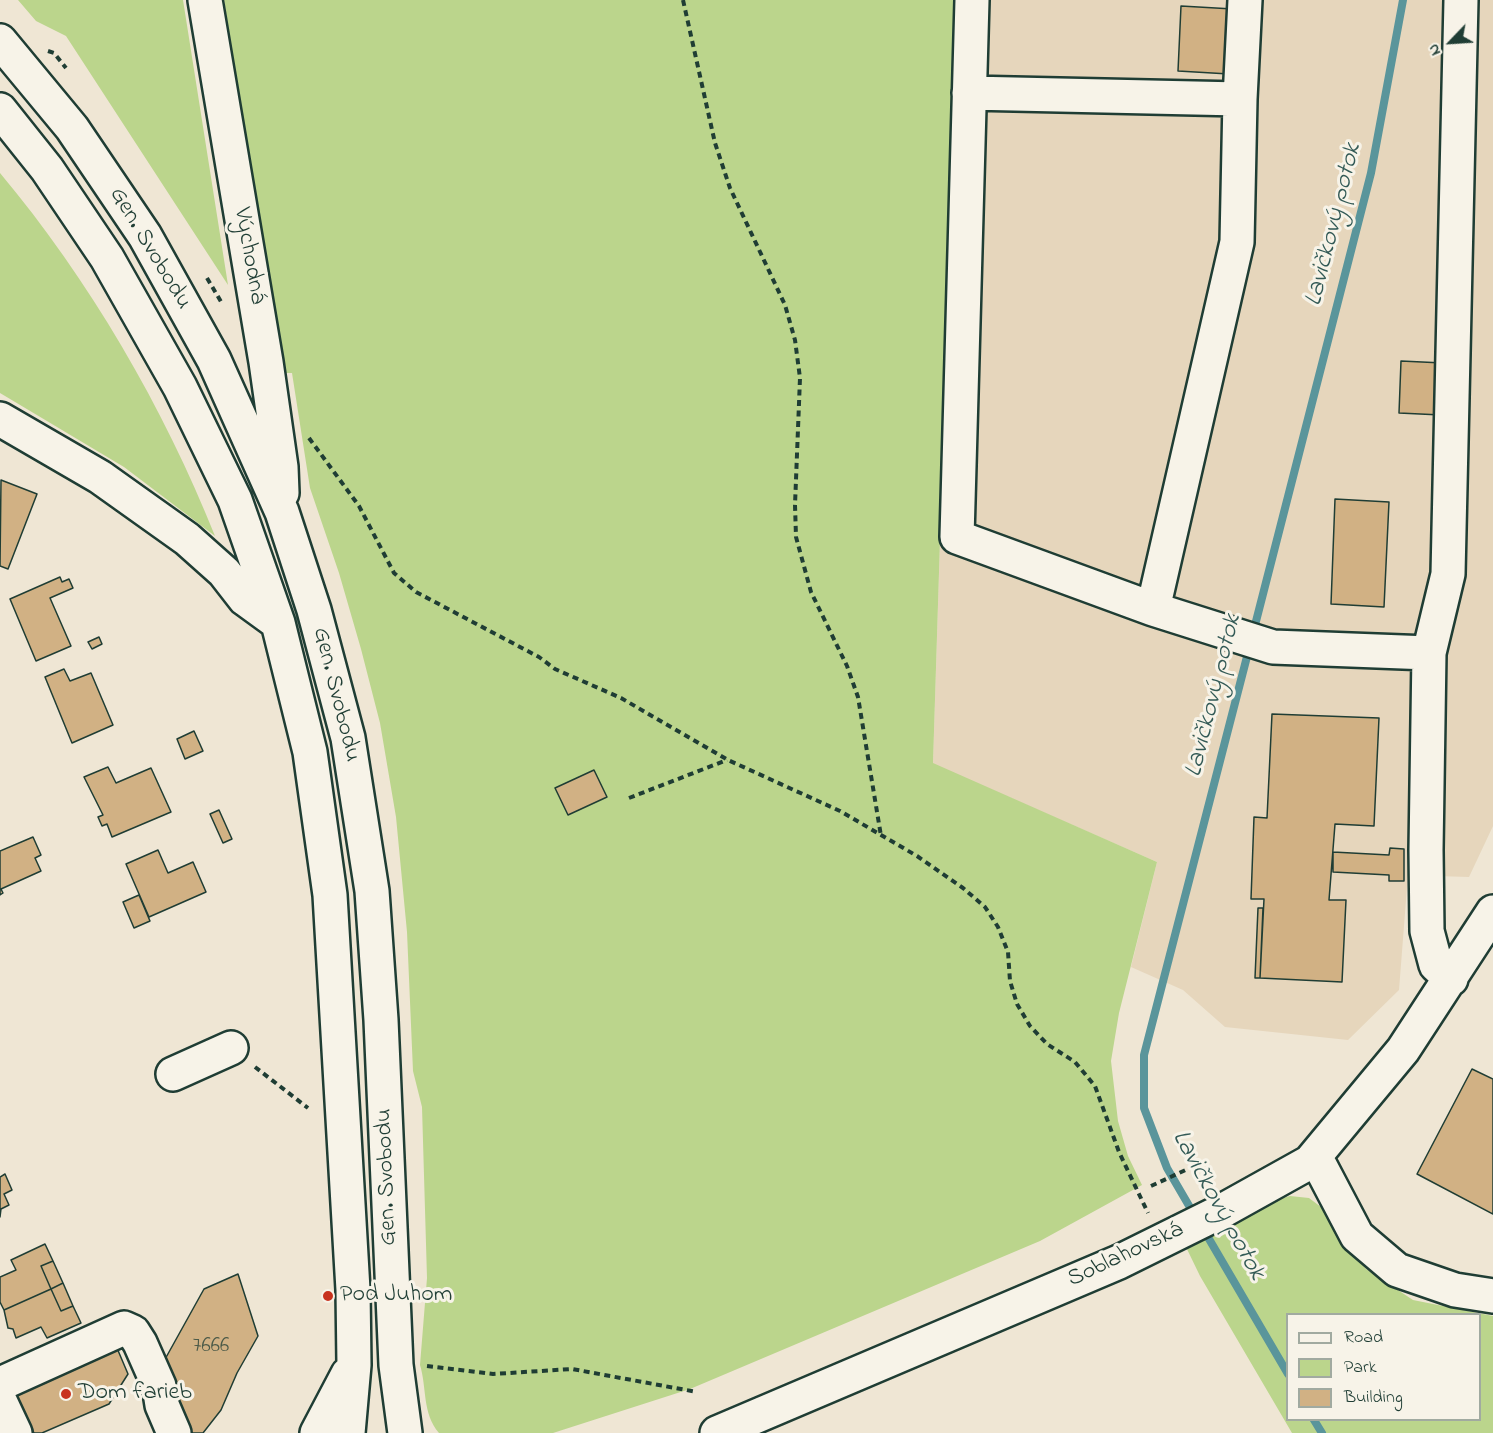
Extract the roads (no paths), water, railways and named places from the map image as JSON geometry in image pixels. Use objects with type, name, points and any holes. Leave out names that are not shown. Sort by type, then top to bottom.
[{"type":"street","name":"Východná","points":[[205,0],[269,386],[281,467],[282,512]]},
{"type":"street","points":[[972,0],[957,537],[1153,609],[1273,647],[1429,653]]},
{"type":"street","points":[[1153,609],[1237,242],[1245,0]]},
{"type":"street","points":[[1451,979],[1436,965],[1427,931],[1426,850],[1429,653],[1448,574],[1461,0]]},
{"type":"street","name":"Gen. Svobodu","points":[[0,40],[72,128],[145,236],[214,360],[282,512],[314,610],[348,738],[372,891],[381,1032],[396,1365],[405,1433]]},
{"type":"street","points":[[969,93],[1240,99]]},
{"type":"street","name":"Gen. Svobodu","points":[[0,110],[47,169],[107,258],[180,387],[235,500],[278,622],[310,752],[330,895],[353,1290],[354,1365],[348,1433]]},
{"type":"street","points":[[0,419],[99,477],[187,539],[224,572],[245,599],[278,622]]},
{"type":"street","name":"Soblahovská","points":[[717,1433],[1119,1262],[1222,1211],[1310,1162],[1403,1050],[1493,912]]},
{"type":"street","points":[[173,1074],[231,1048]]},
{"type":"street","points":[[1315,1156],[1357,1236],[1397,1269],[1455,1290],[1493,1296]]},
{"type":"street","points":[[0,1384],[124,1328],[133,1332],[140,1343],[159,1386],[168,1419]]},
{"type":"street","name":"Gen. Svobodu","points":[[316,1433],[354,1365]]},
{"type":"street","points":[[0,1401],[15,1433]]},
{"type":"waterway","name":"Lavičkový potok","points":[[1253,633],[1371,173],[1403,0]]},
{"type":"waterway","name":"Lavičkový potok","points":[[1195,1216],[1167,1168],[1144,1108],[1144,1055],[1250,645]]},
{"type":"waterway","name":"Lavičkový potok","points":[[1202,1227],[1286,1371]]},
{"type":"waterway","name":"Lavičkový potok","points":[[1315,1421],[1322,1433]]},
{"type":"place","name":"Pod Juhom","points":[[328,1296]]},
{"type":"place","name":"Dom farieb","points":[[66,1394]]}]
